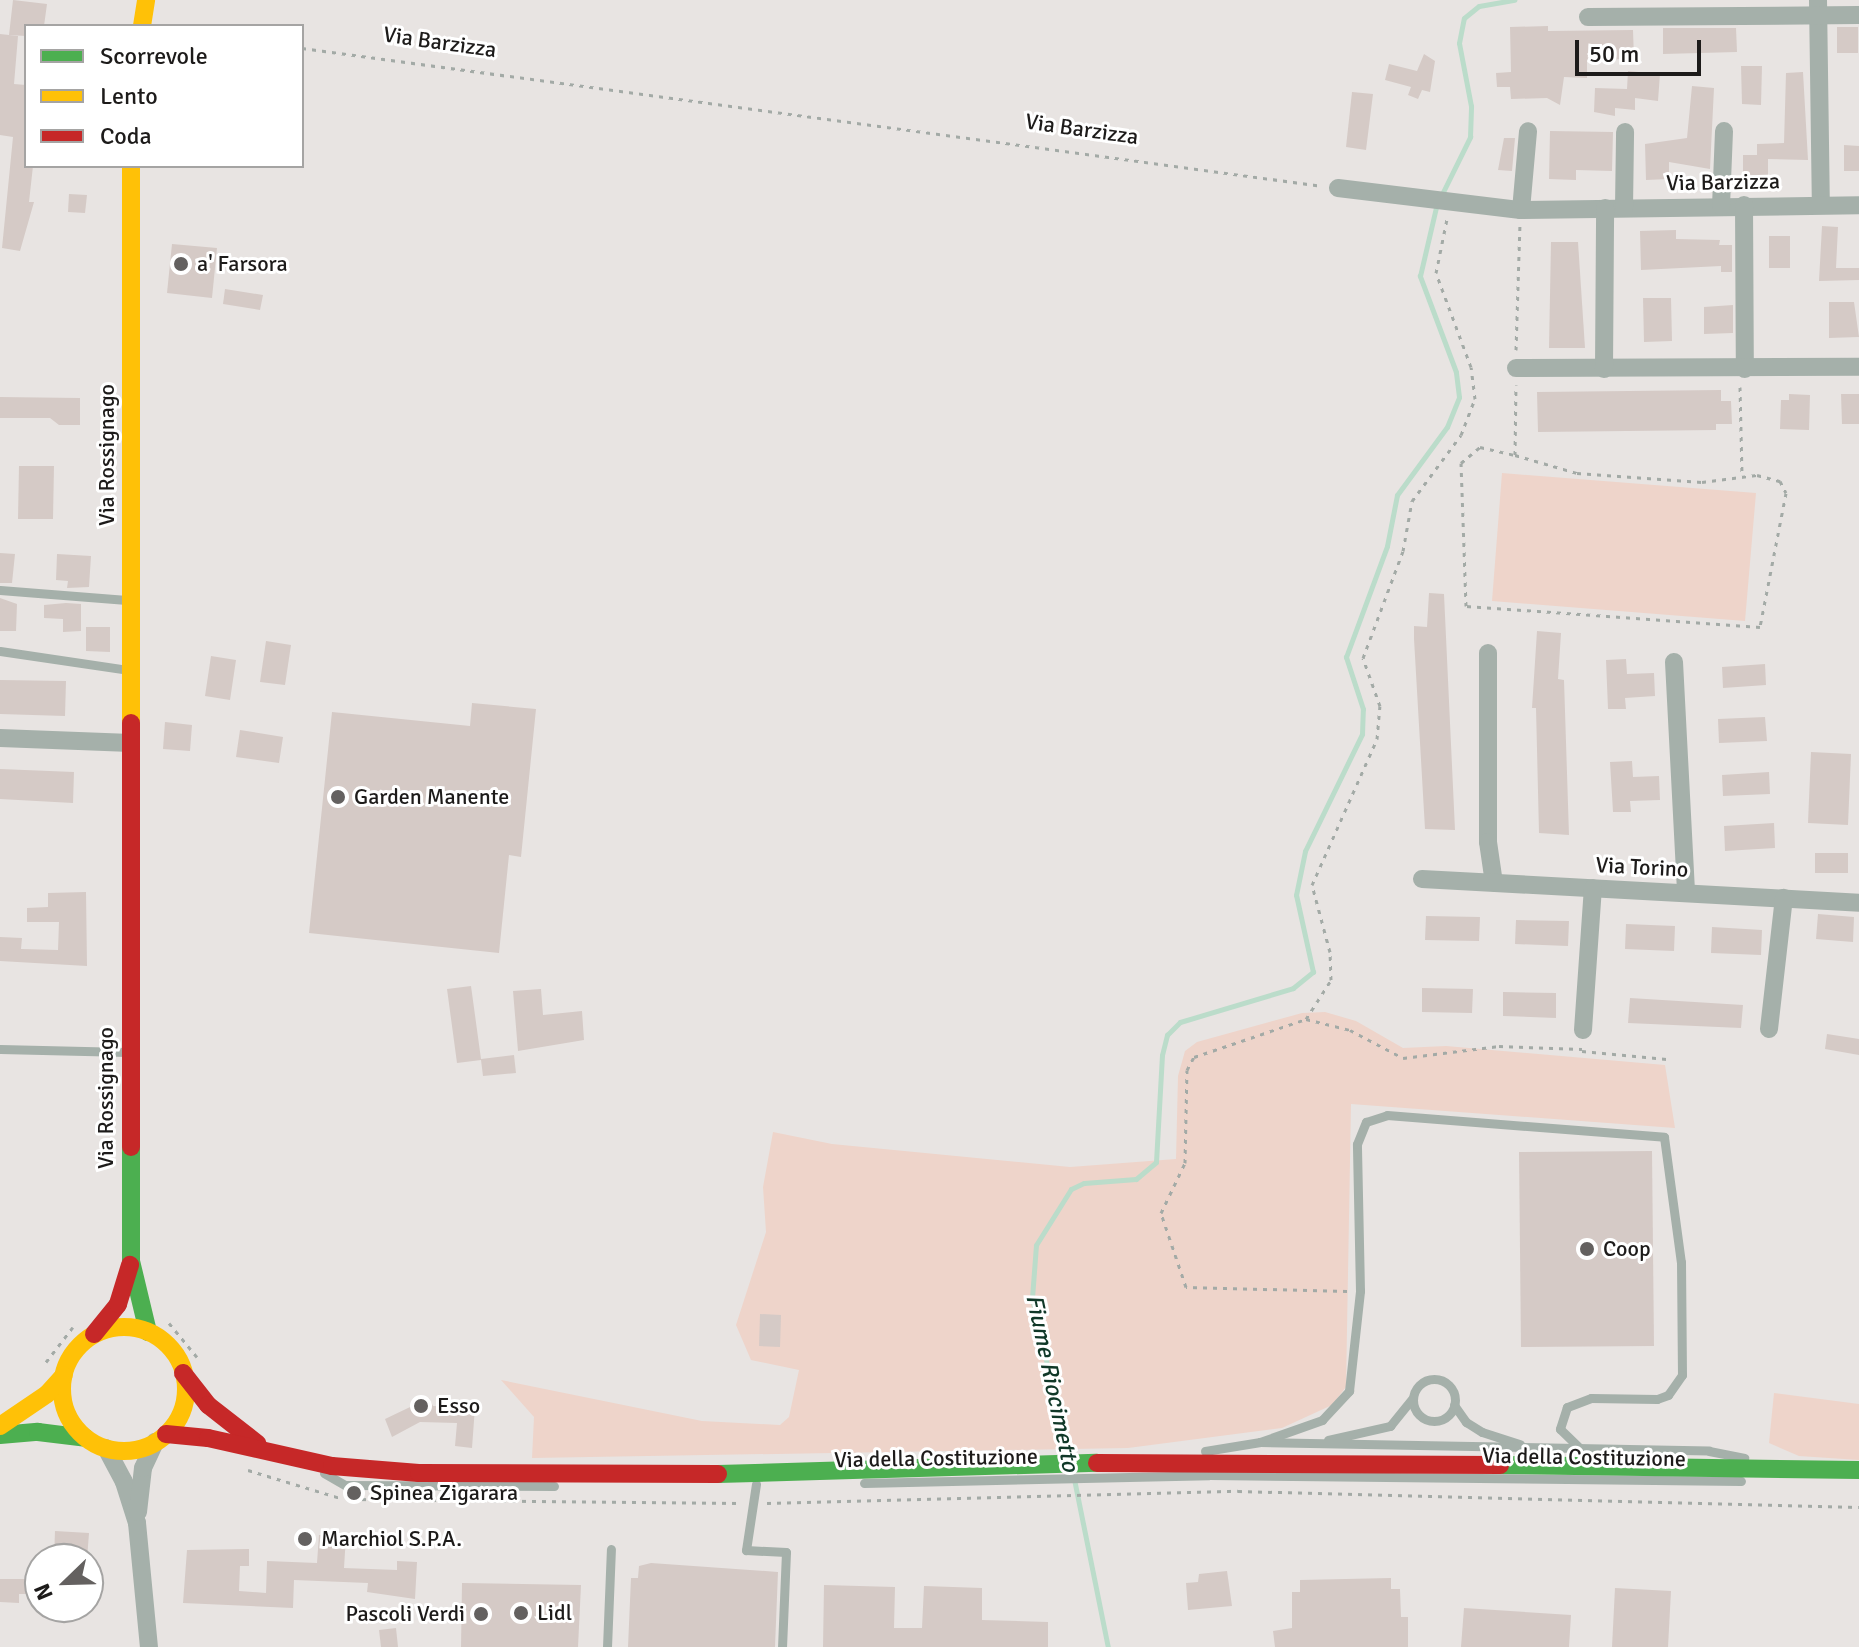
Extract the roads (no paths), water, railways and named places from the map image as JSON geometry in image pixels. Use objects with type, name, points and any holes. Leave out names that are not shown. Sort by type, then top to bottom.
[{"type":"main road","points":[[142,24],[146,0]]},
{"type":"main road","name":"Via Rossignago","points":[[131,168],[131,1261],[148,1332]]},
{"type":"main road","name":"Via Rossignago","points":[[88,1328],[118,1304],[131,1261]]},
{"type":"main road","points":[[0,1426],[47,1394],[64,1375],[88,1328],[126,1327],[148,1332],[170,1348],[183,1373],[184,1402],[160,1438],[131,1450],[106,1448],[86,1438],[51,1432],[0,1435]]},
{"type":"main road","name":"Via della Costituzione","points":[[183,1373],[208,1405],[265,1449]]},
{"type":"main road","points":[[64,1375],[66,1410],[86,1438]]},
{"type":"main road","name":"Via della Costituzione","points":[[160,1438],[265,1449],[300,1459],[419,1473],[549,1476],[1087,1471],[1171,1461],[1859,1470]]},
{"type":"street","points":[[1588,17],[1818,7],[1859,15]]},
{"type":"street","points":[[1818,7],[1821,205]]},
{"type":"street","points":[[1521,210],[1528,131]]},
{"type":"street","points":[[1721,206],[1724,131]]},
{"type":"street","points":[[1604,369],[1615,208],[1625,132]]},
{"type":"street","name":"Via Barzizza","points":[[1338,188],[1450,205],[1521,210],[1859,205]]},
{"type":"street","points":[[1742,369],[1744,205]]},
{"type":"street","points":[[1516,368],[1859,367]]},
{"type":"street","points":[[1488,653],[1488,842],[1494,883]]},
{"type":"street","points":[[1674,662],[1686,893]]},
{"type":"street","points":[[0,738],[131,743]]},
{"type":"street","name":"Via Torino","points":[[1422,879],[1859,903]]},
{"type":"street","points":[[1583,1030],[1593,888]]},
{"type":"street","points":[[1769,1029],[1784,898]]},
{"type":"street","points":[[149,1647],[137,1523],[140,1482],[160,1438]]},
{"type":"street","points":[[106,1448],[124,1482],[137,1523]]},
{"type":"lane","points":[[0,590],[131,600]]},
{"type":"lane","points":[[0,651],[131,671]]},
{"type":"lane","points":[[0,1049],[130,1052]]},
{"type":"lane","points":[[1260,1442],[1322,1420],[1349,1391],[1360,1291],[1357,1144],[1359,1132],[1375,1116],[1664,1137],[1681,1262],[1682,1375],[1668,1395],[1657,1399],[1591,1398],[1567,1407],[1560,1429],[1580,1448]]},
{"type":"lane","points":[[1319,1443],[1390,1426],[1423,1382],[1437,1379],[1453,1391],[1454,1405],[1466,1422],[1482,1432],[1531,1448]]},
{"type":"lane","points":[[1413,1398],[1421,1417],[1434,1421],[1447,1417],[1454,1405]]},
{"type":"lane","points":[[1171,1461],[1224,1445],[1260,1442],[1709,1451],[1770,1467]]},
{"type":"lane","name":"Via della Costituzione","points":[[300,1459],[345,1485],[756,1484],[1039,1472]]},
{"type":"lane","name":"Via della Costituzione","points":[[1087,1471],[1679,1483],[1775,1480],[1818,1468]]},
{"type":"lane","points":[[756,1484],[746,1550],[786,1552],[782,1647]]},
{"type":"lane","points":[[607,1647],[611,1549]]},
{"type":"waterway","name":"Fiume Riocimetto","points":[[1442,194],[1470,137],[1471,106],[1459,43],[1464,18],[1479,6],[1514,0]]},
{"type":"waterway","name":"Fiume Riocimetto","points":[[1067,1454],[1032,1298],[1036,1245],[1071,1189],[1084,1183],[1136,1179],[1156,1162],[1162,1055],[1167,1035],[1180,1022],[1293,988],[1313,972],[1296,895],[1305,851],[1362,734],[1363,709],[1346,657],[1387,546],[1397,495],[1447,427],[1459,397],[1456,372],[1420,276],[1437,203]]},
{"type":"waterway","name":"Fiume Riocimetto","points":[[1074,1479],[1108,1647]]},
{"type":"place","name":"a' Farsora","points":[[181,264]]},
{"type":"place","name":"Garden Manente","points":[[338,797]]},
{"type":"place","name":"Coop","points":[[1587,1249]]},
{"type":"place","name":"Esso","points":[[421,1406]]},
{"type":"place","name":"Spinea Zigarara","points":[[354,1493]]},
{"type":"place","name":"Marchiol S.P.A.","points":[[305,1539]]},
{"type":"place","name":"Lidl","points":[[521,1613]]},
{"type":"place","name":"Pascoli Verdi","points":[[481,1614]]}]
